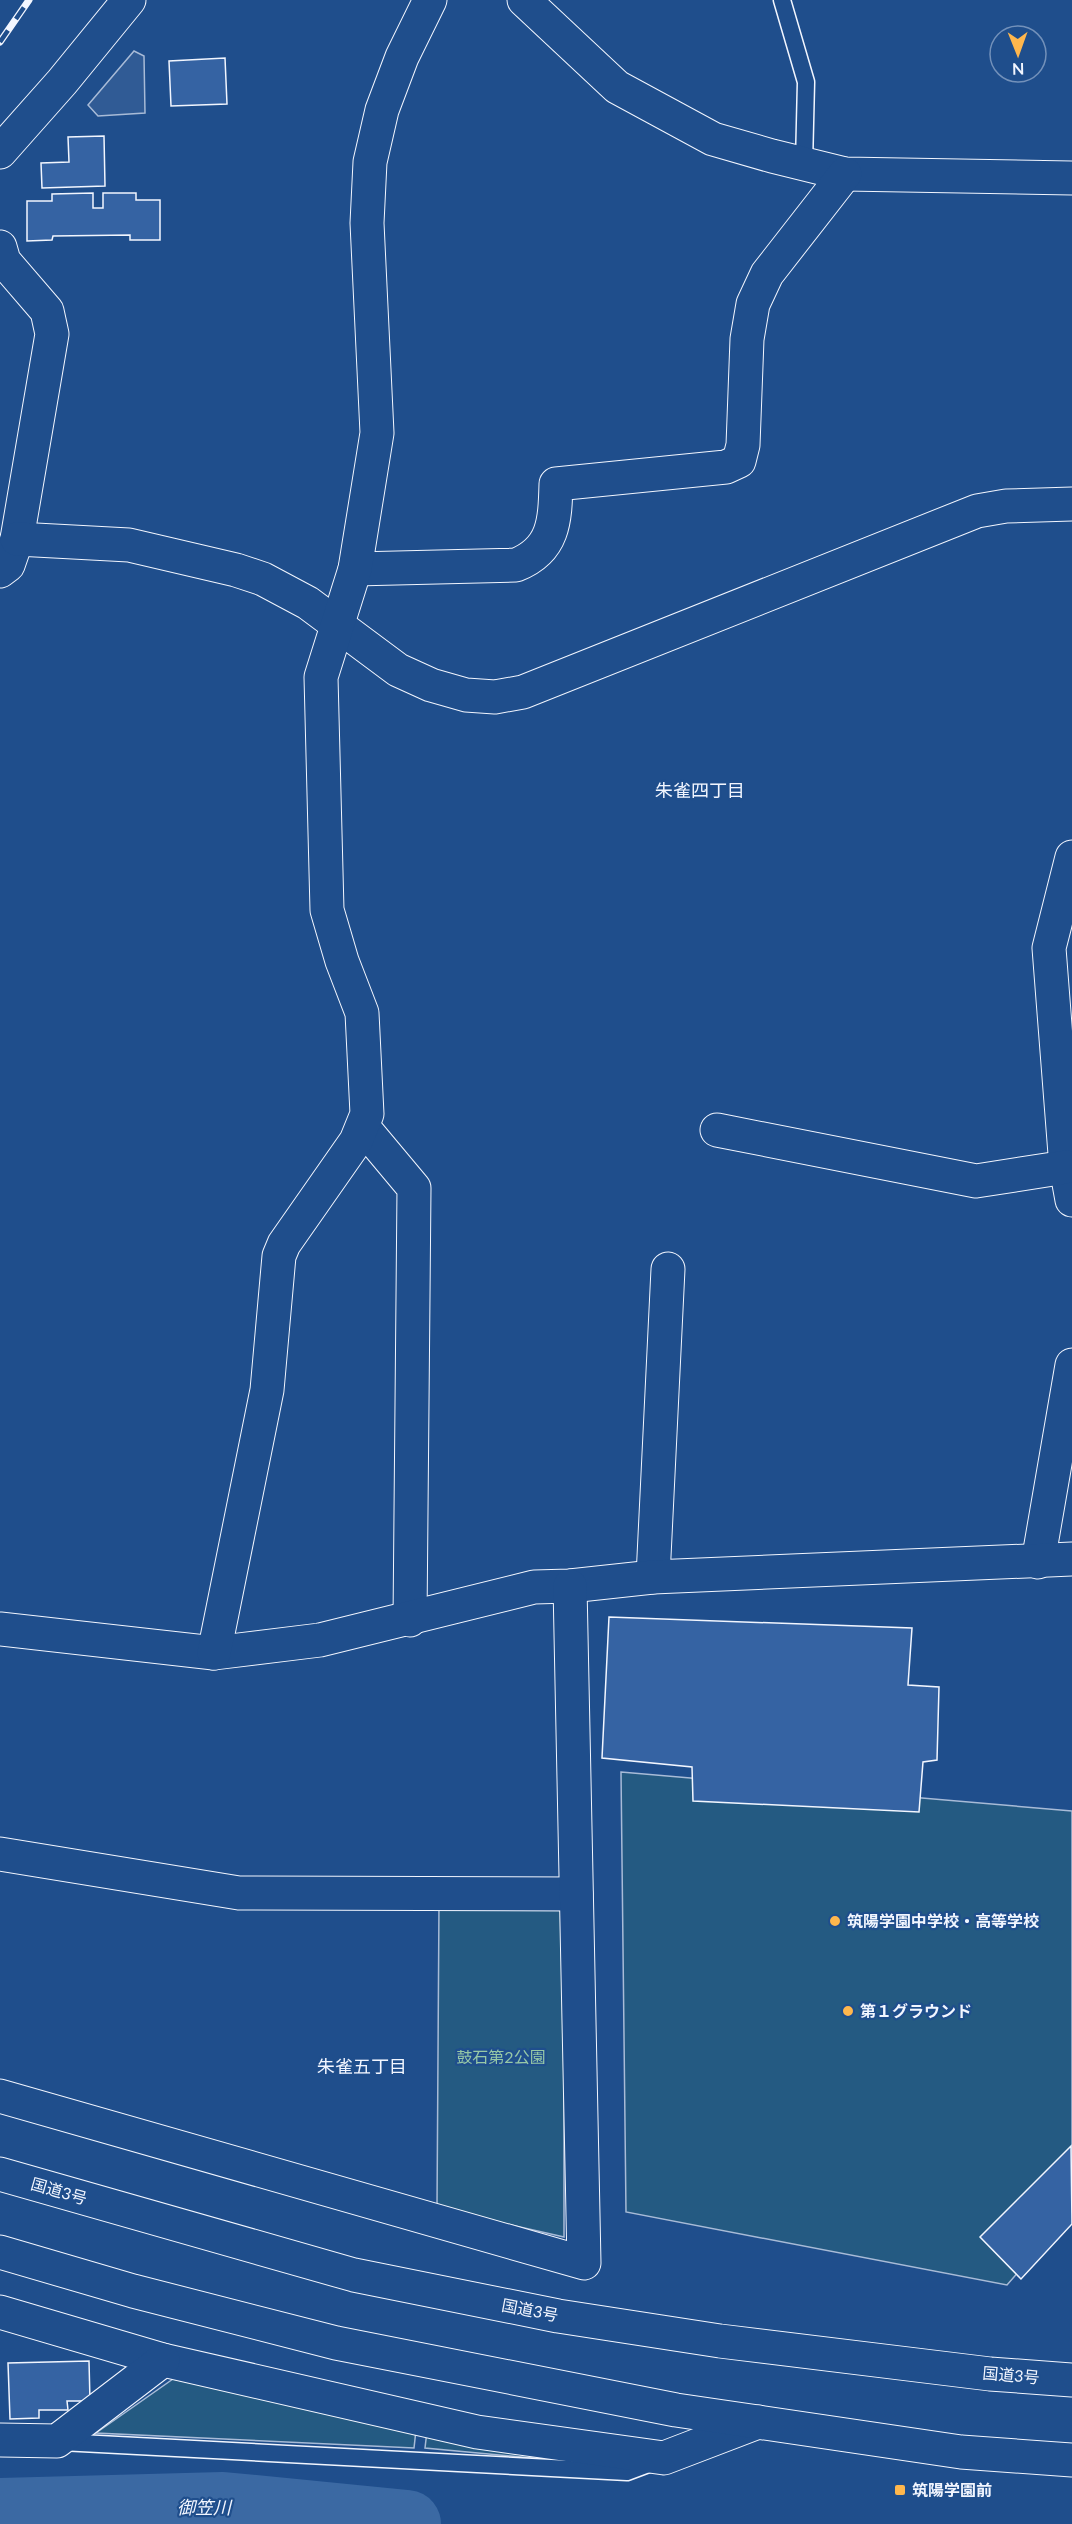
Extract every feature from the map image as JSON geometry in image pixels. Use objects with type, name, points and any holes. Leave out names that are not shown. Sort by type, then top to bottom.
[{"type":"main road","points":[[0,152],[62,82],[129,0]]},
{"type":"main road","points":[[214,1653],[267,1390],[279,1256],[284,1244],[356,1141],[367,1114],[362,1013],[342,962],[327,910],[321,677],[355,569],[377,433],[367,223],[370,162],[382,110],[402,57],[430,0]]},
{"type":"main road","points":[[524,0],[616,87],[713,139],[845,174],[1072,178]]},
{"type":"main road","points":[[355,569],[516,566],[530,560],[545,543],[553,528],[556,484],[726,467],[739,461],[743,445],[747,339],[753,304],[768,274],[845,174]]},
{"type":"main road","points":[[0,247],[4,261],[47,311],[52,334],[17,539],[8,565],[0,571]]},
{"type":"main road","points":[[17,539],[129,546],[237,570],[263,579],[308,603],[398,670],[431,685],[466,695],[495,697],[523,692],[976,512],[1006,506],[1072,504]]},
{"type":"main road","points":[[1072,857],[1060,944],[1066,1167],[1072,1200]]},
{"type":"main road","points":[[363,1127],[414,1188],[410,1620]]},
{"type":"main road","points":[[717,1130],[976,1181],[1066,1167]]},
{"type":"main road","points":[[653,1577],[668,1269]]},
{"type":"main road","points":[[1038,1562],[1072,1365]]},
{"type":"main road","points":[[0,1629],[214,1653],[320,1640],[410,1620],[534,1587],[570,1586],[653,1577],[1072,1559]]},
{"type":"main road","points":[[0,2096],[584,2263],[570,1586]]},
{"type":"main road","points":[[0,1854],[239,1893],[576,1894]]},
{"type":"main road","name":"国道3号","points":[[0,2174],[354,2276],[558,2316],[732,2343],[990,2374],[1072,2380]]},
{"type":"main road","points":[[0,2252],[133,2290],[336,2343],[676,2410],[961,2452],[1072,2460]]},
{"type":"main road","points":[[0,2312],[163,2360],[477,2432],[664,2458],[758,2422]]},
{"type":"main road","points":[[0,2440],[57,2441],[163,2360]]},
{"type":"lane","points":[[782,0],[806,82],[804,164]]},
{"type":"lane","points":[[57,2441],[627,2472],[664,2458]]},
{"type":"green space","name":"第１グラウンド","points":[[621,1772],[1072,1811],[1072,2211],[1007,2285],[626,2212]]},
{"type":"green space","name":"鼓石第2公園","points":[[439,1903],[564,1906],[564,2237],[437,2208]]},
{"type":"green space","points":[[173,2379],[416,2430],[414,2448],[96,2433]]},
{"type":"green space","points":[[427,2431],[608,2465],[425,2448]]},
{"type":"shaded area","points":[[134,51],[144,56],[145,113],[98,116],[88,105]]},
{"type":"building","points":[[225,58],[227,104],[171,106],[169,61]]},
{"type":"building","points":[[104,136],[105,186],[42,188],[41,163],[69,162],[68,137]]},
{"type":"building","points":[[93,193],[93,208],[103,208],[103,193],[136,193],[136,200],[160,200],[160,240],[130,240],[130,235],[53,236],[52,240],[27,241],[27,201],[52,201],[52,194]]},
{"type":"building","points":[[609,1617],[912,1628],[908,1685],[939,1687],[937,1760],[923,1762],[919,1812],[693,1801],[692,1767],[602,1758]]},
{"type":"building","points":[[1071,2146],[1072,2224],[1021,2279],[980,2237]]},
{"type":"building","points":[[89,2361],[90,2401],[67,2401],[68,2410],[39,2410],[39,2418],[10,2419],[8,2363]]},
{"type":"waterway","name":"御笠川","points":[[0,2512],[223,2506],[407,2524]]},
{"type":"railway","points":[[0,42],[29,0]]},
{"type":"place","name":"筑陽学園中学校・高等学校","points":[[835,1921]]},
{"type":"place","name":"第１グラウンド","points":[[848,2011]]},
{"type":"place","name":"筑陽学園前","points":[[900,2490]]},
{"type":"district","name":"朱雀四丁目","points":[[700,791]]},
{"type":"district","name":"朱雀五丁目","points":[[362,2067]]}]
